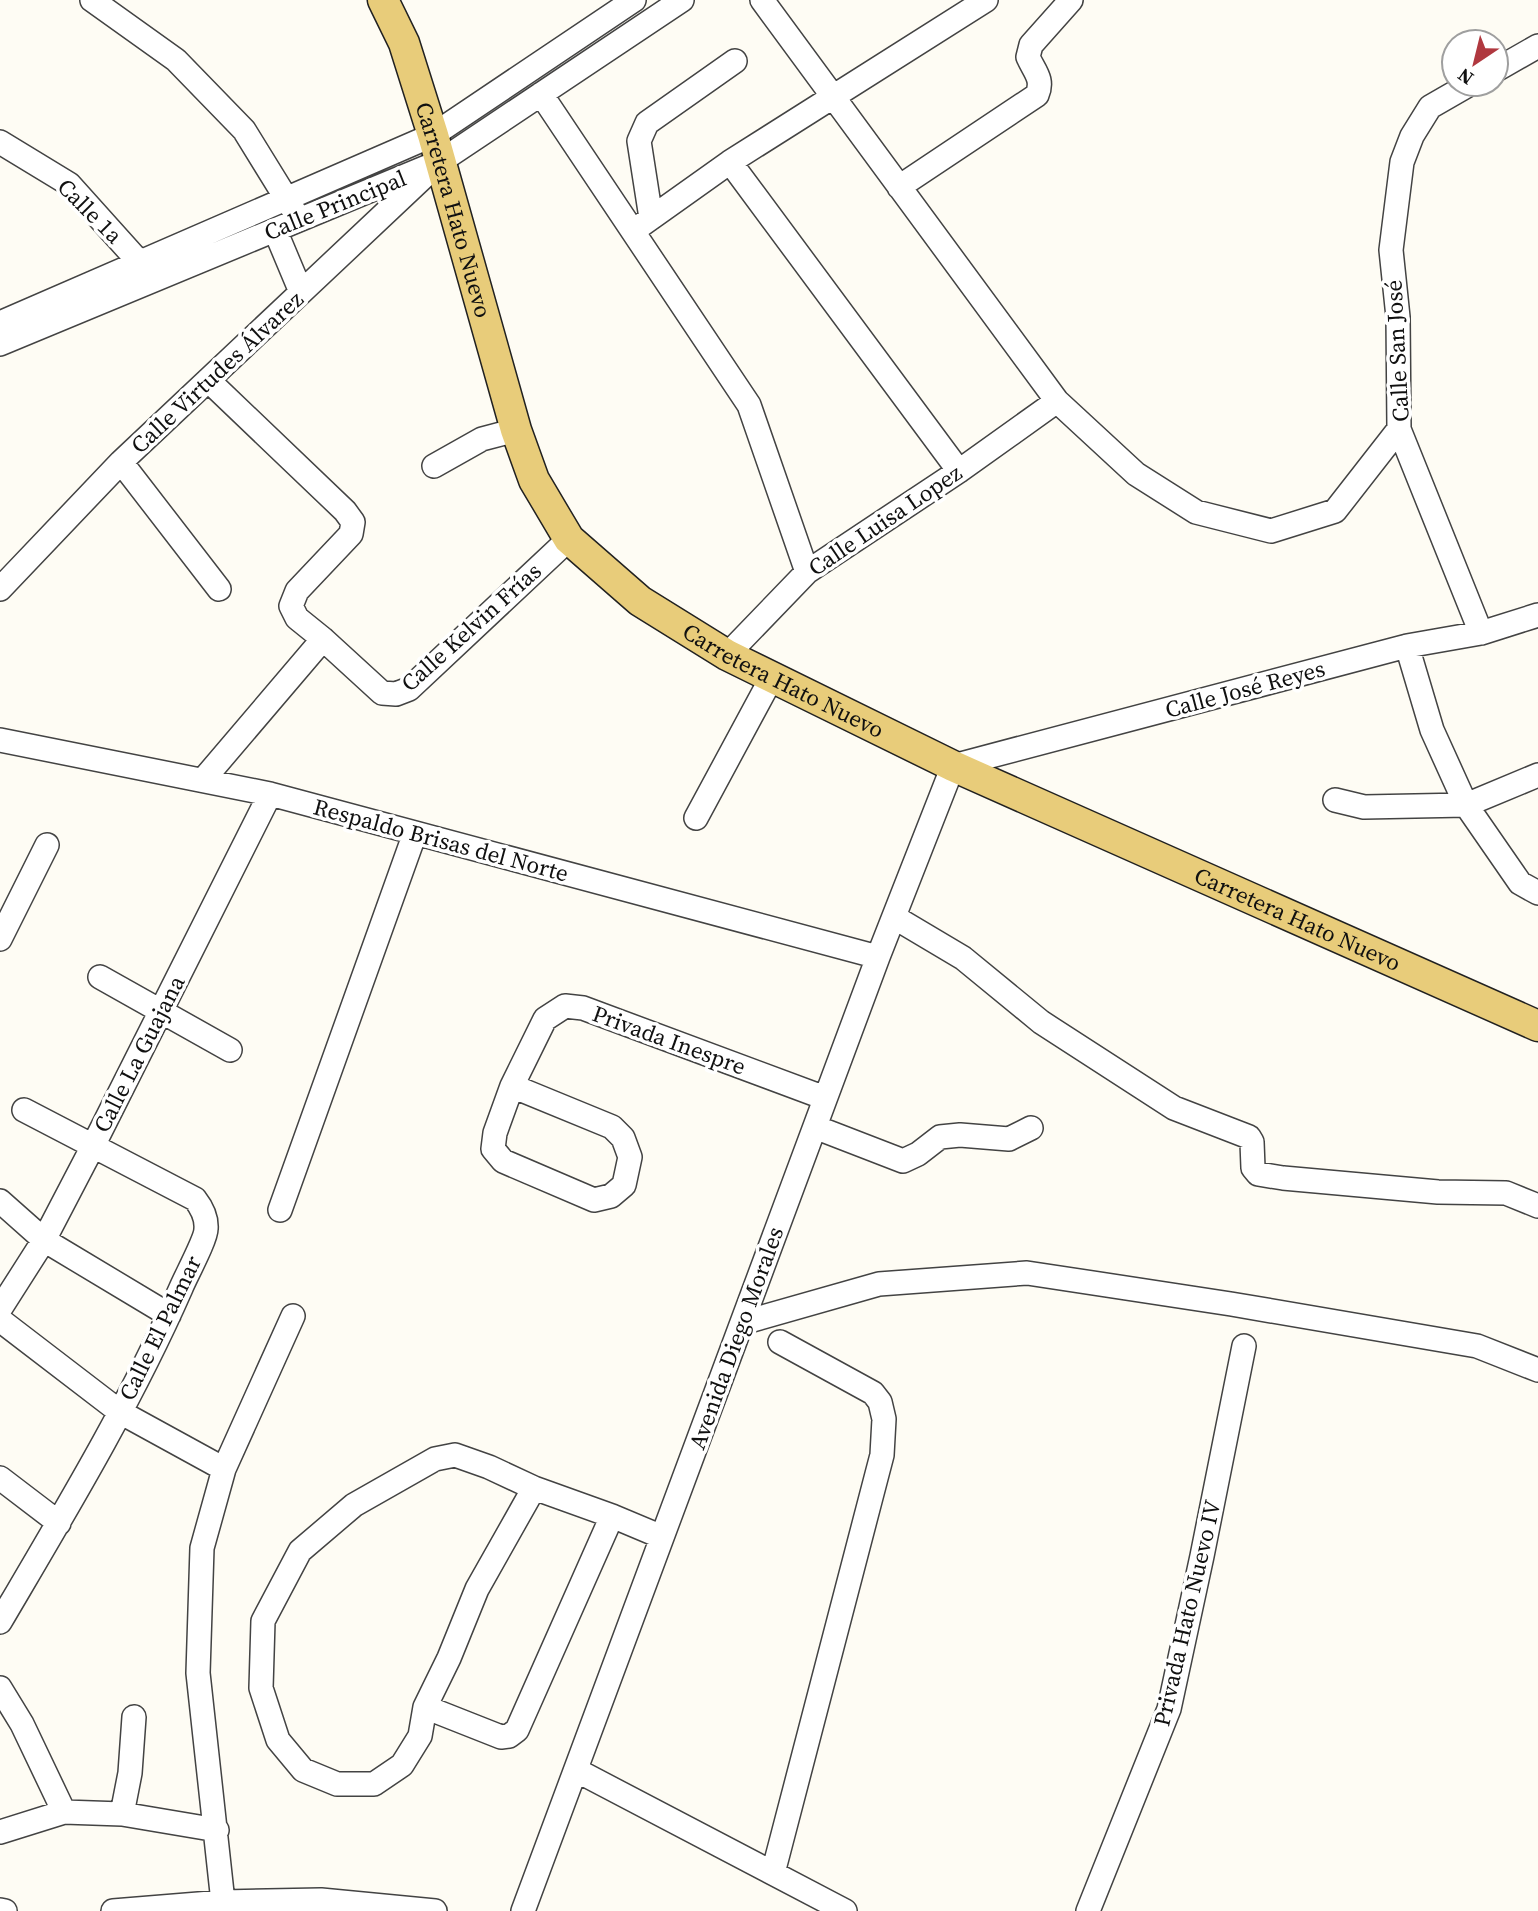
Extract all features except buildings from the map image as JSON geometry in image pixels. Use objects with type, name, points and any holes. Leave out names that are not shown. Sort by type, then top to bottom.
[{"type":"main road","name":"Carretera Hato Nuevo","points":[[383,0],[404,43],[437,148],[516,430],[534,480],[569,540],[640,601],[727,655],[953,766],[1538,1026]]},
{"type":"street","points":[[92,0],[176,60],[244,130],[300,220]]},
{"type":"street","name":"Calle Principal","points":[[0,323],[286,198],[437,148],[634,0]]},
{"type":"street","name":"Calle Principal","points":[[0,344],[300,220],[541,94],[682,0]]},
{"type":"street","points":[[762,0],[1057,401],[1136,474],[1196,512],[1271,531],[1335,511],[1399,429]]},
{"type":"street","points":[[642,225],[730,162],[986,0]]},
{"type":"street","points":[[899,187],[1037,95],[1041,86],[1028,57],[1031,45],[1071,0]]},
{"type":"street","points":[[1510,61],[1538,46]]},
{"type":"street","points":[[642,225],[639,141],[648,123],[735,61]]},
{"type":"street","points":[[541,94],[642,225],[749,405],[807,572]]},
{"type":"street","name":"Calle San José","points":[[1446,98],[1430,107],[1412,136],[1402,162],[1391,250],[1398,317],[1399,429],[1481,634]]},
{"type":"street","name":"Calle 1a","points":[[0,142],[69,184],[140,263]]},
{"type":"street","name":"Calle Virtudes Álvarez","points":[[0,589],[121,462],[301,292],[437,148]]},
{"type":"street","points":[[730,162],[959,471]]},
{"type":"street","points":[[275,230],[301,292]]},
{"type":"street","name":"Calle Kelvin Frías","points":[[208,380],[345,510],[353,522],[351,534],[297,591],[291,606],[297,618],[382,693],[396,694],[409,689],[569,540]]},
{"type":"street","name":"Calle Luisa Lopez","points":[[727,655],[807,572],[959,471],[1057,401]]},
{"type":"street","points":[[434,466],[482,439],[516,430]]},
{"type":"street","points":[[121,462],[219,589]]},
{"type":"street","name":"Calle José Reyes","points":[[953,766],[1407,646],[1481,634],[1538,615]]},
{"type":"street","points":[[203,780],[323,639]]},
{"type":"street","points":[[1407,646],[1433,730],[1466,805],[1520,883],[1538,893]]},
{"type":"street","points":[[696,818],[772,677]]},
{"type":"street","name":"Respaldo Brisas del Norte","points":[[0,740],[270,794],[878,957]]},
{"type":"street","name":"Avenida Diego Morales","points":[[523,1911],[825,1098],[953,766]]},
{"type":"street","points":[[1335,800],[1364,807],[1466,805],[1538,775]]},
{"type":"street","name":"Calle La Guajana","points":[[0,1309],[44,1240],[270,794]]},
{"type":"street","points":[[280,1210],[415,833]]},
{"type":"street","points":[[0,939],[6,911],[47,845]]},
{"type":"street","points":[[894,917],[964,958],[1041,1022],[1174,1108],[1249,1137],[1252,1142],[1253,1168],[1258,1174],[1438,1192],[1506,1193],[1538,1206]]},
{"type":"street","points":[[100,977],[230,1051]]},
{"type":"street","name":"Privada Inespre","points":[[512,1086],[612,1127],[623,1138],[631,1157],[624,1185],[611,1196],[594,1200],[503,1161],[493,1149],[495,1133],[512,1086],[545,1019],[565,1006],[583,1008],[825,1098]]},
{"type":"street","name":"Calle El Palmar","points":[[0,1622],[59,1523],[120,1412],[169,1315],[206,1230],[204,1211],[195,1199],[24,1110]]},
{"type":"street","points":[[815,1127],[903,1161],[918,1154],[940,1137],[960,1135],[1009,1139],[1031,1128]]},
{"type":"street","points":[[0,1201],[44,1240],[169,1315]]},
{"type":"street","points":[[742,1323],[879,1284],[1027,1273],[1477,1346],[1538,1370]]},
{"type":"street","points":[[223,1902],[198,1673],[202,1548],[224,1469],[293,1316]]},
{"type":"street","points":[[0,1320],[120,1412],[224,1469]]},
{"type":"street","points":[[773,1873],[882,1455],[884,1419],[880,1402],[873,1393],[780,1342]]},
{"type":"street","name":"Privada Hato Nuevo IV","points":[[1088,1911],[1170,1709],[1244,1346]]},
{"type":"street","points":[[534,1488],[477,1589],[449,1658],[425,1707],[420,1736],[402,1765],[374,1784],[337,1784],[303,1770],[278,1740],[261,1688],[262,1621],[300,1551],[354,1505],[435,1460],[455,1455],[662,1537]]},
{"type":"street","points":[[0,1478],[59,1523]]},
{"type":"street","points":[[425,1707],[501,1737],[509,1736],[517,1730],[612,1516]]},
{"type":"street","points":[[0,1688],[22,1724],[64,1812]]},
{"type":"street","points":[[122,1814],[130,1773],[134,1717]]},
{"type":"street","points":[[576,1770],[773,1873],[818,1902],[845,1911]]},
{"type":"street","points":[[0,1832],[64,1812],[122,1814],[216,1830]]},
{"type":"street","points":[[113,1911],[223,1902],[321,1900],[436,1911]]},
{"type":"street","points":[[0,1910],[5,1911]]}]
